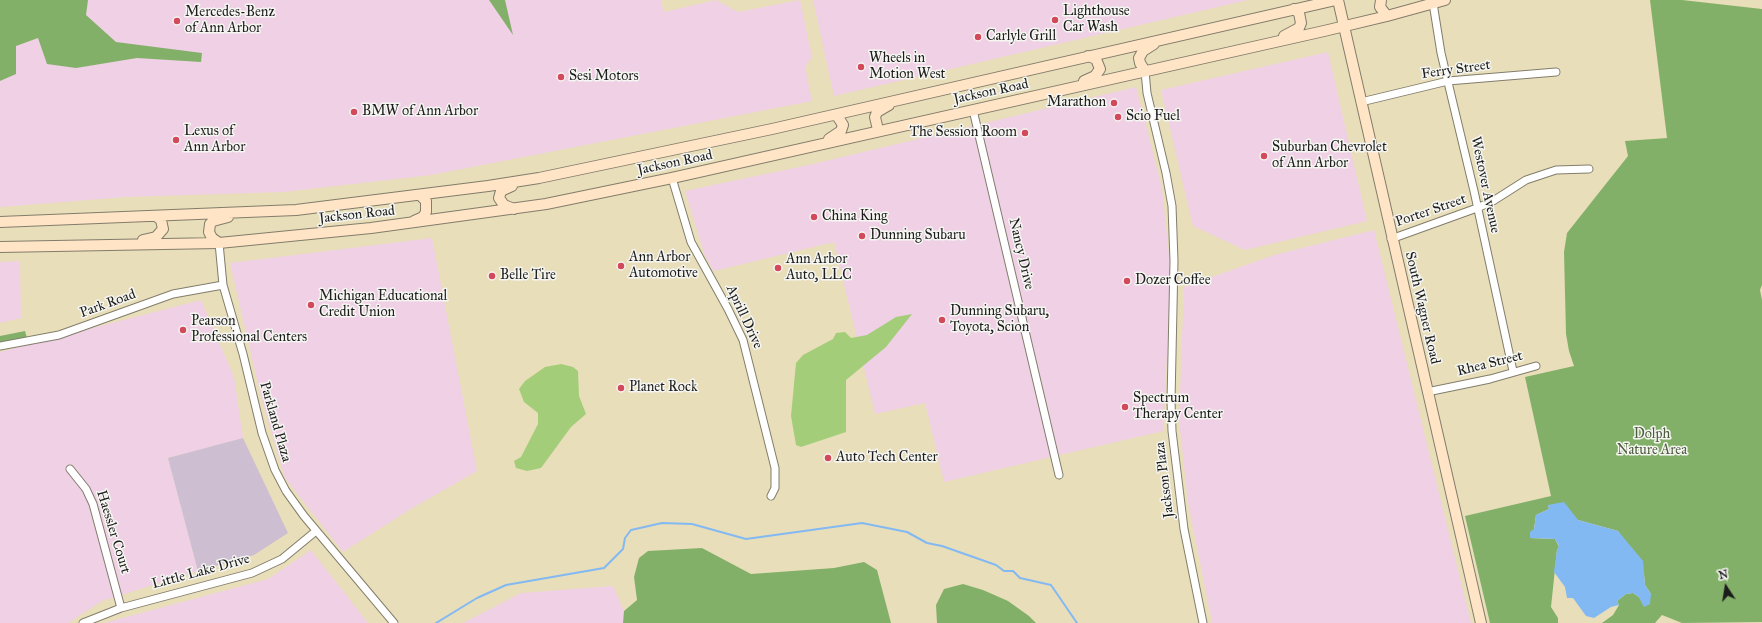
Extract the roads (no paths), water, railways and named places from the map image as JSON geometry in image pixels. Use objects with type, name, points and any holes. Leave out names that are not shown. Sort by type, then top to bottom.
[{"type":"main road","name":"Jackson Road","points":[[0,222],[296,210],[420,195],[539,178],[834,115],[1337,0]]},
{"type":"main road","name":"South Wagner Road","points":[[1337,0],[1362,102],[1391,239],[1481,623]]},
{"type":"main road","points":[[1382,0],[1380,7],[1387,16]]},
{"type":"main road","name":"Jackson Road","points":[[0,247],[219,242],[408,224],[514,209],[672,178],[878,130],[1262,45],[1387,16],[1444,0]]},
{"type":"main road","points":[[1262,45],[1298,28],[1301,19],[1299,14],[1294,9]]},
{"type":"main road","points":[[1145,71],[1139,58],[1143,50],[1150,45],[1171,37]]},
{"type":"main road","points":[[1067,89],[1099,72],[1099,63],[1096,59],[1088,56]]},
{"type":"main road","points":[[878,130],[875,117],[877,112],[902,99]]},
{"type":"main road","points":[[814,145],[834,136],[841,131],[843,125],[841,120],[834,115]]},
{"type":"main road","points":[[514,209],[500,202],[499,198],[501,191],[539,178]]},
{"type":"main road","points":[[408,224],[423,217],[426,212],[426,201],[420,195]]},
{"type":"main road","points":[[219,242],[212,238],[209,232],[210,224],[213,221],[243,212]]},
{"type":"main road","points":[[119,245],[156,237],[161,234],[164,225],[156,216]]},
{"type":"street","name":"Westover Avenue","points":[[1433,3],[1441,53],[1513,371]]},
{"type":"street","name":"Jackson Plaza","points":[[1145,71],[1147,93],[1166,173],[1172,206],[1174,261],[1171,401],[1172,430],[1184,529],[1203,623]]},
{"type":"street","name":"Ferry Street","points":[[1362,102],[1448,81],[1556,72]]},
{"type":"street","name":"Nancy Drive","points":[[973,110],[1059,475]]},
{"type":"street","name":"Porter Street","points":[[1391,239],[1493,202],[1526,180],[1556,170],[1589,169]]},
{"type":"street","name":"Aprill Drive","points":[[672,178],[691,242],[728,309],[743,340],[775,468],[774,488],[771,496]]},
{"type":"street","name":"Parkland Plaza","points":[[219,242],[223,285],[269,456],[286,491],[316,531],[394,623]]},
{"type":"street","name":"Park Road","points":[[0,346],[59,335],[173,294],[223,285]]},
{"type":"street","name":"Rhea Street","points":[[1427,392],[1490,379],[1513,371],[1536,366]]},
{"type":"street","name":"Haessler Court","points":[[70,469],[86,488],[93,504],[121,608]]},
{"type":"street","name":"Little Lake Drive","points":[[83,623],[121,608],[252,573],[282,559],[316,531]]},
{"type":"water","points":[[1564,502],[1578,520],[1618,531],[1643,561],[1645,585],[1651,594],[1650,604],[1644,607],[1639,597],[1633,593],[1626,594],[1617,601],[1619,605],[1611,607],[1594,618],[1586,616],[1573,598],[1567,598],[1565,587],[1554,572],[1557,550],[1559,546],[1555,539],[1530,538],[1530,532],[1534,529],[1536,515],[1549,509],[1548,505]]},
{"type":"waterway","points":[[436,623],[477,598],[506,585],[604,568],[623,549],[625,538],[631,530],[662,523],[692,524],[746,539],[862,523],[907,532],[927,543],[942,546],[996,565],[1004,571],[1013,571],[1020,578],[1051,585],[1077,623]]},
{"type":"place","name":"Lighthouse Car Wash","points":[[1055,20]]},
{"type":"place","name":"Mercedes-Benz of Ann Arbor","points":[[177,21]]},
{"type":"place","name":"Carlyle Grill","points":[[978,37]]},
{"type":"place","name":"Wheels in Motion West","points":[[861,67]]},
{"type":"place","name":"Sesi Motors","points":[[561,77]]},
{"type":"place","name":"Marathon","points":[[1114,103]]},
{"type":"place","name":"BMW of Ann Arbor","points":[[354,112]]},
{"type":"place","name":"Scio Fuel","points":[[1118,117]]},
{"type":"place","name":"The Session Room","points":[[1025,133]]},
{"type":"place","name":"Lexus of Ann Arbor","points":[[176,140]]},
{"type":"place","name":"Suburban Chevrolet of Ann Arbor","points":[[1264,156]]},
{"type":"place","name":"China King","points":[[814,217]]},
{"type":"place","name":"Dunning Subaru","points":[[862,236]]},
{"type":"place","name":"Ann Arbor Automotive","points":[[621,266]]},
{"type":"place","name":"Ann Arbor Auto, LLC","points":[[778,268]]},
{"type":"place","name":"Belle Tire","points":[[492,276]]},
{"type":"place","name":"Dozer Coffee","points":[[1127,281]]},
{"type":"place","name":"Michigan Educational Credit Union","points":[[311,305]]},
{"type":"place","name":"Dunning Subaru, Toyota, Scion","points":[[942,320]]},
{"type":"place","name":"Pearson Professional Centers","points":[[183,330]]},
{"type":"place","name":"Planet Rock","points":[[621,388]]},
{"type":"place","name":"Spectrum Therapy Center","points":[[1125,407]]},
{"type":"place","name":"Auto Tech Center","points":[[828,458]]},
{"type":"park label","name":"Dolph Nature Area","points":[[1652,444]]}]
